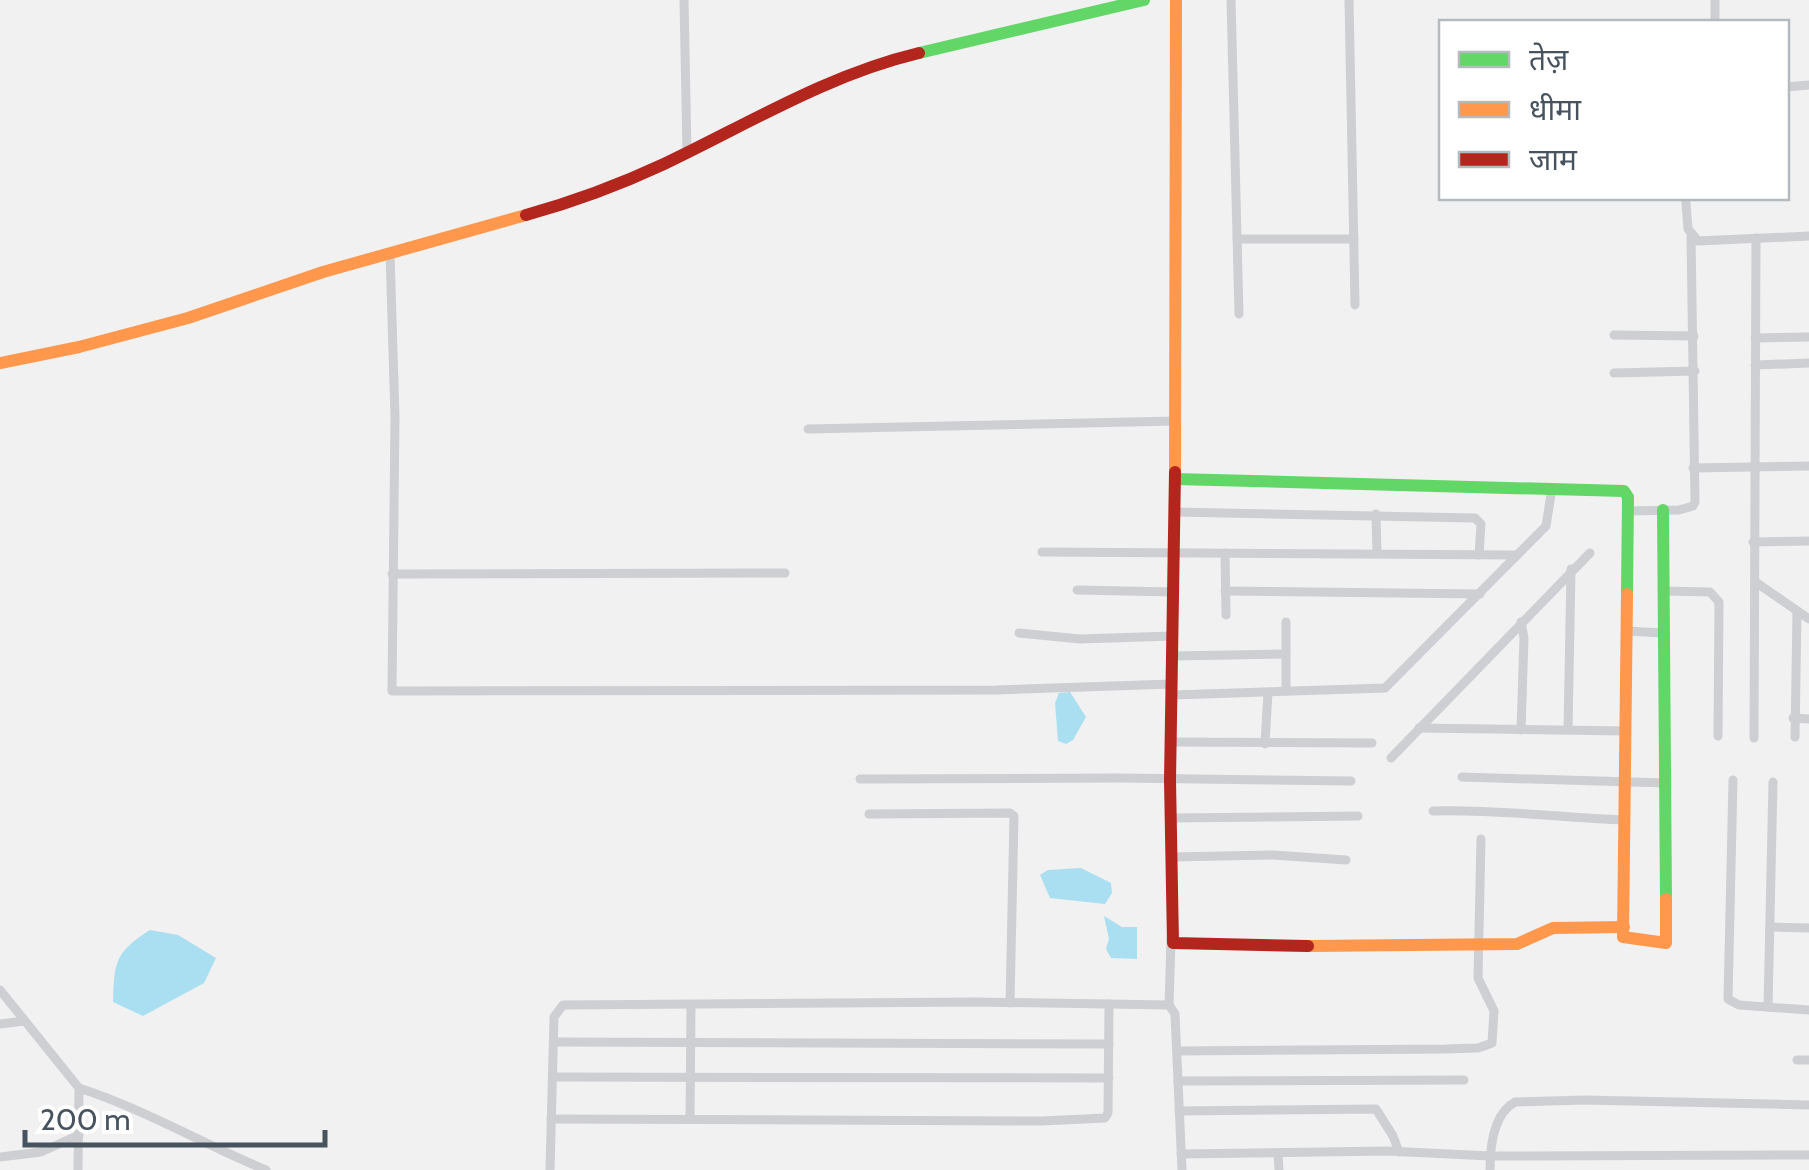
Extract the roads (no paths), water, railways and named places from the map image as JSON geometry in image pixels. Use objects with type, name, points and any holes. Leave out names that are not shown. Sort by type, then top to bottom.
[{"type":"street","points":[[684,0],[686,152]]},
{"type":"street","points":[[0,362],[188,318],[390,253],[568,203],[686,152],[824,83],[898,58],[1144,0]]},
{"type":"street","points":[[1176,0],[1176,480],[1169,1005],[1175,1014],[1182,1170]]},
{"type":"street","points":[[1231,0],[1239,314]]},
{"type":"street","points":[[1349,0],[1355,305]]},
{"type":"street","points":[[1627,512],[1693,506],[1695,371],[1691,236],[1686,203]]},
{"type":"street","points":[[1691,236],[1705,241],[1809,236]]},
{"type":"street","points":[[1754,738],[1756,238]]},
{"type":"street","points":[[1237,239],[1354,239]]},
{"type":"street","points":[[390,253],[395,417],[392,691],[1268,692],[1385,688],[1546,526],[1552,488]]},
{"type":"street","points":[[1614,334],[1694,336]]},
{"type":"street","points":[[1755,338],[1809,337]]},
{"type":"street","points":[[1755,365],[1809,363]]},
{"type":"street","points":[[1614,373],[1695,371]]},
{"type":"street","points":[[808,428],[1176,421]]},
{"type":"street","points":[[1693,468],[1809,466]]},
{"type":"street","points":[[1176,480],[1624,491],[1628,497],[1624,937],[1666,943],[1663,510]]},
{"type":"street","points":[[1175,512],[1480,519],[1479,555]]},
{"type":"street","points":[[1376,514],[1378,554]]},
{"type":"street","points":[[1753,542],[1809,541]]},
{"type":"street","points":[[1042,552],[1517,555]]},
{"type":"street","points":[[1391,758],[1590,552]]},
{"type":"street","points":[[1225,553],[1226,615]]},
{"type":"street","points":[[1568,730],[1572,569]]},
{"type":"street","points":[[392,574],[785,573]]},
{"type":"street","points":[[1757,583],[1809,620]]},
{"type":"street","points":[[1077,590],[1173,592]]},
{"type":"street","points":[[1226,590],[1480,594]]},
{"type":"street","points":[[1662,591],[1710,592],[1719,602],[1718,736]]},
{"type":"street","points":[[1794,738],[1797,611]]},
{"type":"street","points":[[1286,622],[1286,691]]},
{"type":"street","points":[[1521,622],[1521,730]]},
{"type":"street","points":[[1627,631],[1663,633]]},
{"type":"street","points":[[1019,633],[1080,639],[1172,636]]},
{"type":"street","points":[[1173,656],[1286,654]]},
{"type":"street","points":[[1265,744],[1268,692]]},
{"type":"street","points":[[1793,718],[1809,719]]},
{"type":"street","points":[[1419,728],[1626,731]]},
{"type":"street","points":[[1171,742],[1372,743]]},
{"type":"street","points":[[1462,777],[1665,784]]},
{"type":"street","points":[[860,780],[1350,781]]},
{"type":"street","points":[[1732,780],[1728,998],[1738,1005],[1809,1010]]},
{"type":"street","points":[[1768,1007],[1773,782]]},
{"type":"street","points":[[1432,811],[1625,820]]},
{"type":"street","points":[[870,814],[1014,816],[1010,1002]]},
{"type":"street","points":[[1170,818],[1358,816]]},
{"type":"street","points":[[1176,1051],[1446,1050],[1492,1043],[1494,1011],[1480,985],[1481,839]]},
{"type":"street","points":[[1170,857],[1273,854],[1346,860]]},
{"type":"street","points":[[1172,939],[1179,946],[1517,944],[1564,926],[1624,926]]},
{"type":"street","points":[[1770,926],[1809,928]]},
{"type":"street","points":[[0,990],[79,1088],[135,1108],[207,1146],[266,1170]]},
{"type":"street","points":[[551,1119],[1099,1119],[1108,1113],[1109,1004]]},
{"type":"street","points":[[550,1170],[554,1016],[563,1005],[1169,1005]]},
{"type":"street","points":[[690,1119],[691,1006]]},
{"type":"street","points":[[0,1024],[24,1021]]},
{"type":"street","points":[[554,1042],[1109,1044]]},
{"type":"street","points":[[1797,1060],[1809,1060]]},
{"type":"street","points":[[553,1077],[1109,1078]]},
{"type":"street","points":[[1178,1081],[1464,1080]]},
{"type":"street","points":[[78,1170],[79,1088]]},
{"type":"street","points":[[1490,1170],[1496,1130],[1506,1107],[1524,1101],[1809,1106]]},
{"type":"street","points":[[1179,1111],[1376,1109],[1394,1136],[1398,1152]]},
{"type":"street","points":[[0,1157],[41,1152],[79,1135]]},
{"type":"street","points":[[1278,1153],[1278,1170]]},
{"type":"street","points":[[1181,1154],[1809,1155]]},
{"type":"street","points":[[1758,1170],[1760,1156]]},
{"type":"water","points":[[1070,692],[1086,717],[1073,740],[1066,744],[1058,741],[1055,703],[1059,693]]},
{"type":"water","points":[[1081,868],[1111,883],[1112,893],[1105,904],[1050,898],[1040,875],[1048,870]]},
{"type":"water","points":[[1104,916],[1122,927],[1137,927],[1137,959],[1111,958],[1106,949],[1109,939]]},
{"type":"water","points":[[150,930],[178,935],[216,958],[204,983],[143,1016],[113,1002],[114,977],[123,952]]}]
